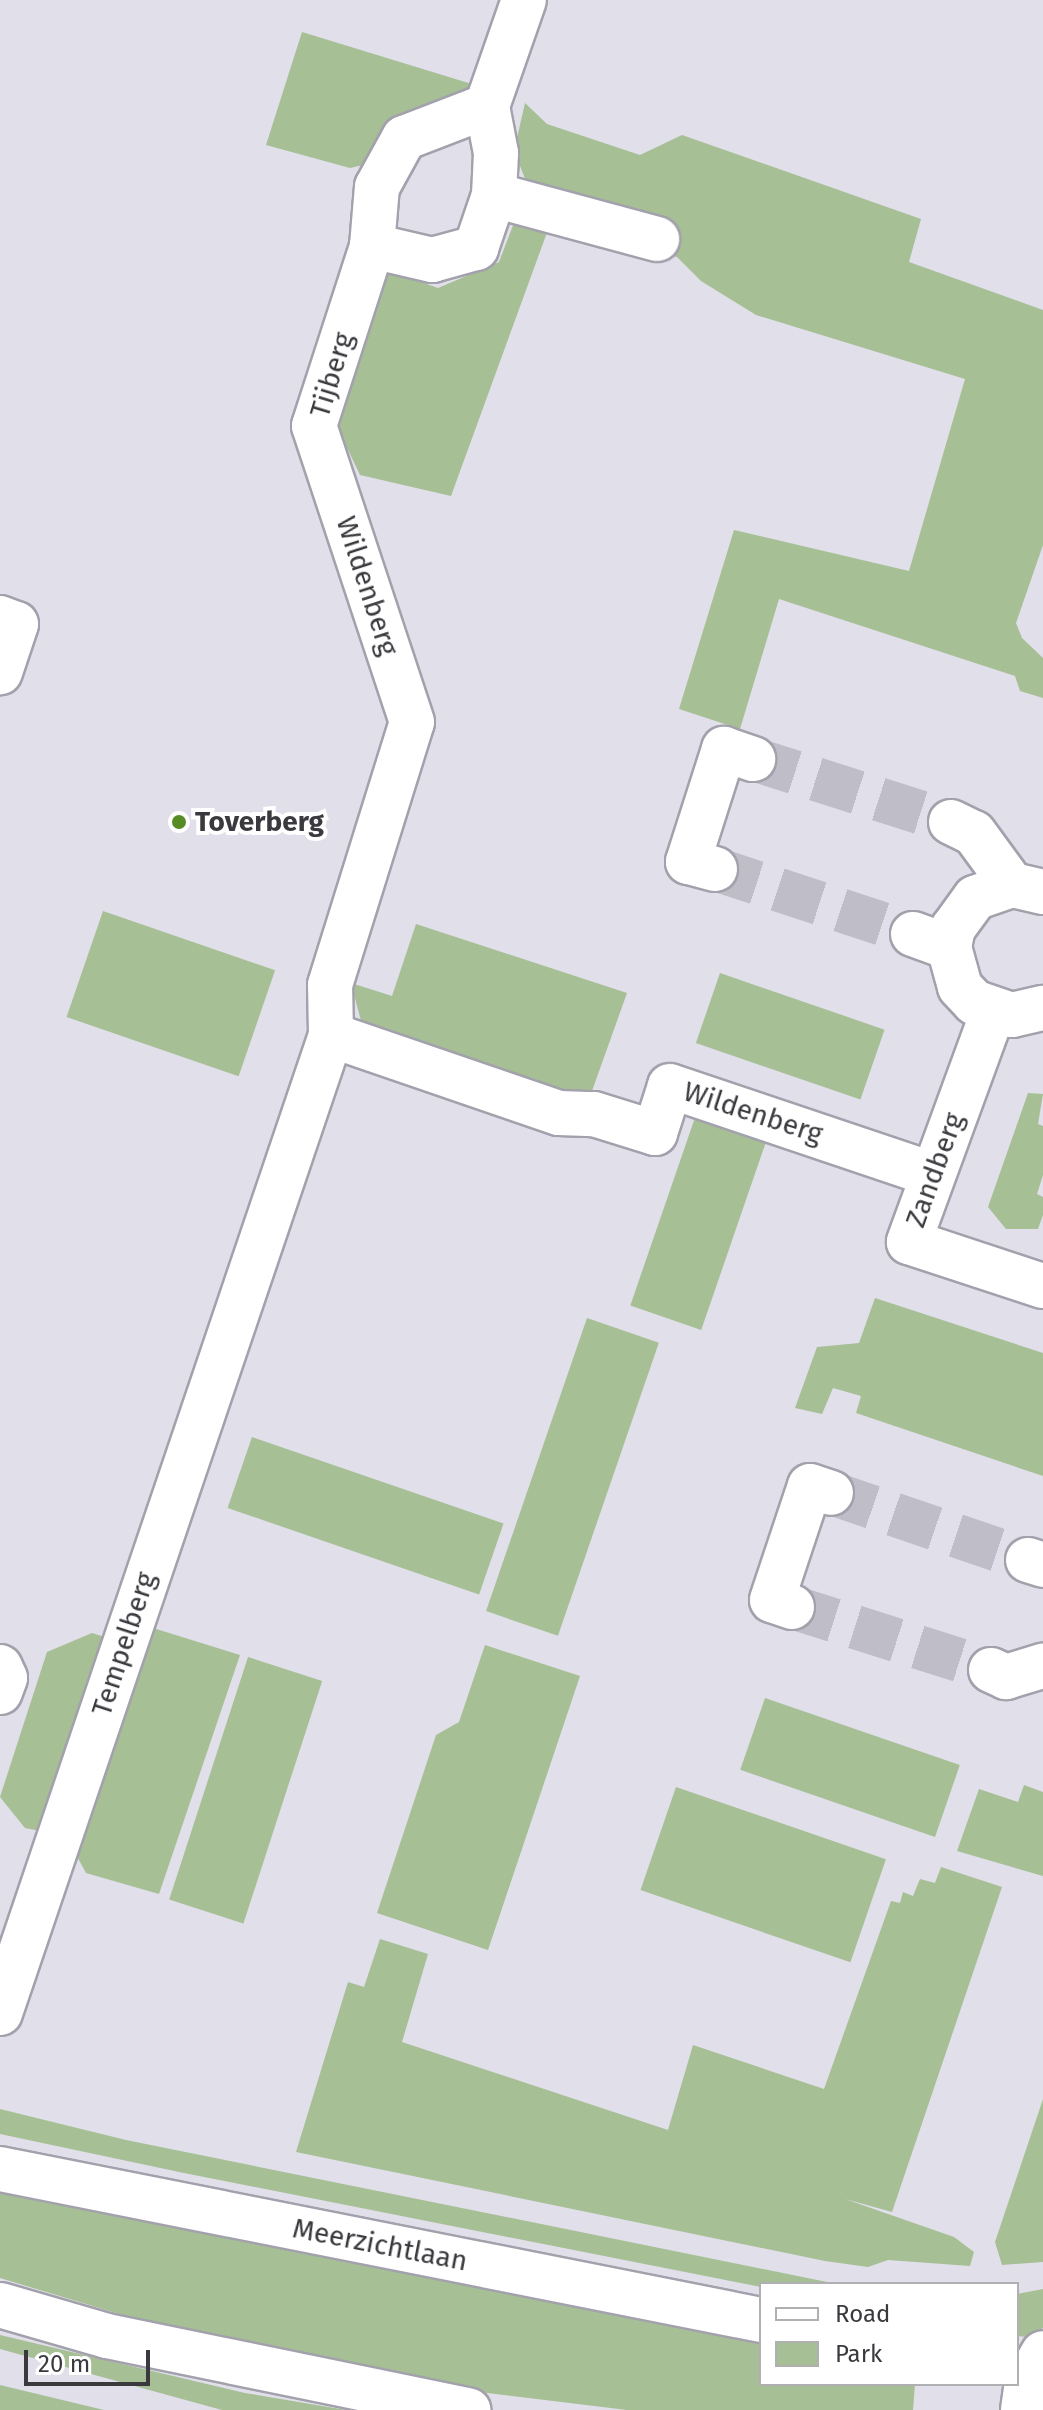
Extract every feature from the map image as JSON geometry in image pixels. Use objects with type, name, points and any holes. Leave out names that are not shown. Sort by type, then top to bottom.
[{"type":"street","points":[[372,246],[432,260],[476,248],[494,195],[496,153],[487,106],[524,0]]},
{"type":"street","name":"Tijberg","points":[[340,503],[314,426],[372,246],[377,187],[404,138],[487,106]]},
{"type":"street","points":[[494,195],[657,239]]},
{"type":"street","name":"Wildenberg","points":[[340,503],[412,722],[330,985],[331,1035],[559,1113],[594,1114],[655,1133],[670,1086],[932,1174]]},
{"type":"street","points":[[0,618],[16,624],[0,672]]},
{"type":"street","points":[[715,869],[688,862],[724,749],[753,759]]},
{"type":"street","name":"Zandberg","points":[[951,822],[974,833],[1027,889]]},
{"type":"street","name":"Zandberg","points":[[1027,889],[975,898],[953,928],[931,940],[960,987],[1027,1013],[932,1174],[909,1242],[1043,1286]]},
{"type":"street","name":"Tempelberg","points":[[0,2013],[247,1274],[331,1035]]},
{"type":"street","points":[[792,1607],[772,1600],[810,1486],[831,1493]]},
{"type":"street","points":[[991,1670],[1006,1677],[1043,1666]]},
{"type":"street","points":[[0,1667],[5,1678],[0,1692]]},
{"type":"street","name":"Meerzichtlaan","points":[[0,2169],[759,2320]]},
{"type":"street","points":[[0,2305],[107,2336],[468,2410]]},
{"type":"green space","points":[[302,32],[475,85],[391,130],[377,162],[350,168],[266,145]]},
{"type":"green space","points":[[525,103],[547,124],[640,155],[682,135],[921,219],[909,262],[1043,310],[1043,545],[1016,623],[1022,638],[1043,658],[1043,698],[1020,691],[1015,676],[779,599],[740,729],[679,709],[734,530],[909,571],[965,379],[756,315],[701,281],[677,257],[549,227],[451,496],[360,475],[331,414],[379,267],[438,288],[499,262],[528,186],[514,151]]},
{"type":"green space","points":[[103,911],[275,970],[239,1076],[67,1017]]},
{"type":"green space","points":[[416,924],[627,993],[592,1091],[562,1104],[365,1036],[351,983],[392,996]]},
{"type":"green space","points":[[720,973],[885,1030],[860,1100],[696,1043]]},
{"type":"green space","points":[[1028,1093],[1043,1094],[1038,1124],[1043,1126],[1043,1175],[1037,1194],[1043,1197],[1043,1215],[1038,1229],[1006,1229],[988,1207]]},
{"type":"green space","points":[[699,1106],[770,1130],[701,1330],[630,1306]]},
{"type":"green space","points":[[875,1298],[1043,1353],[1043,1476],[856,1413],[861,1396],[833,1388],[822,1414],[795,1408],[817,1347],[859,1343]]},
{"type":"green space","points":[[587,1318],[659,1343],[558,1636],[486,1611]]},
{"type":"green space","points":[[252,1437],[504,1524],[479,1595],[228,1508]]},
{"type":"green space","points":[[153,1628],[240,1655],[159,1894],[86,1873],[74,1851]]},
{"type":"green space","points":[[92,1633],[117,1641],[51,1833],[25,1828],[0,1797],[47,1652]]},
{"type":"green space","points":[[485,1645],[580,1676],[488,1950],[377,1913],[436,1735],[459,1722]]},
{"type":"green space","points":[[248,1657],[322,1681],[243,1924],[169,1900]]},
{"type":"green space","points":[[765,1698],[960,1765],[935,1837],[740,1770]]},
{"type":"green space","points":[[1024,1785],[1043,1792],[1043,1876],[957,1851],[979,1789],[1018,1802]]},
{"type":"green space","points":[[676,1787],[886,1859],[850,1962],[641,1890]]},
{"type":"green space","points":[[941,1867],[1002,1887],[892,2212],[845,2199],[954,2237],[974,2252],[970,2266],[888,2260],[868,2267],[825,2261],[296,2152],[348,1982],[364,1987],[380,1939],[428,1954],[402,2042],[668,2130],[693,2045],[824,2089],[891,1901],[900,1903],[903,1892],[913,1896],[920,1879],[935,1883]]},
{"type":"green space","points":[[1043,2099],[1043,2262],[1002,2265],[995,2242]]},
{"type":"green space","points":[[0,2109],[126,2140],[827,2282],[759,2282],[759,2287],[0,2134]]},
{"type":"green space","points":[[0,2182],[759,2335],[759,2386],[915,2386],[913,2410],[627,2410],[389,2381],[242,2351],[0,2278]]},
{"type":"green space","points":[[1043,2289],[1043,2328],[1028,2337],[1019,2336],[1019,2294]]},
{"type":"green space","points":[[0,2335],[245,2393],[346,2410],[222,2410],[0,2349]]},
{"type":"green space","points":[[0,2385],[104,2410],[0,2410]]},
{"type":"tunnel","points":[[753,759],[951,822]]},
{"type":"tunnel","points":[[715,869],[913,934]]},
{"type":"tunnel","points":[[831,1493],[1028,1560]]},
{"type":"tunnel","points":[[792,1607],[991,1670]]},
{"type":"place","name":"Toverberg","points":[[179,822]]}]
